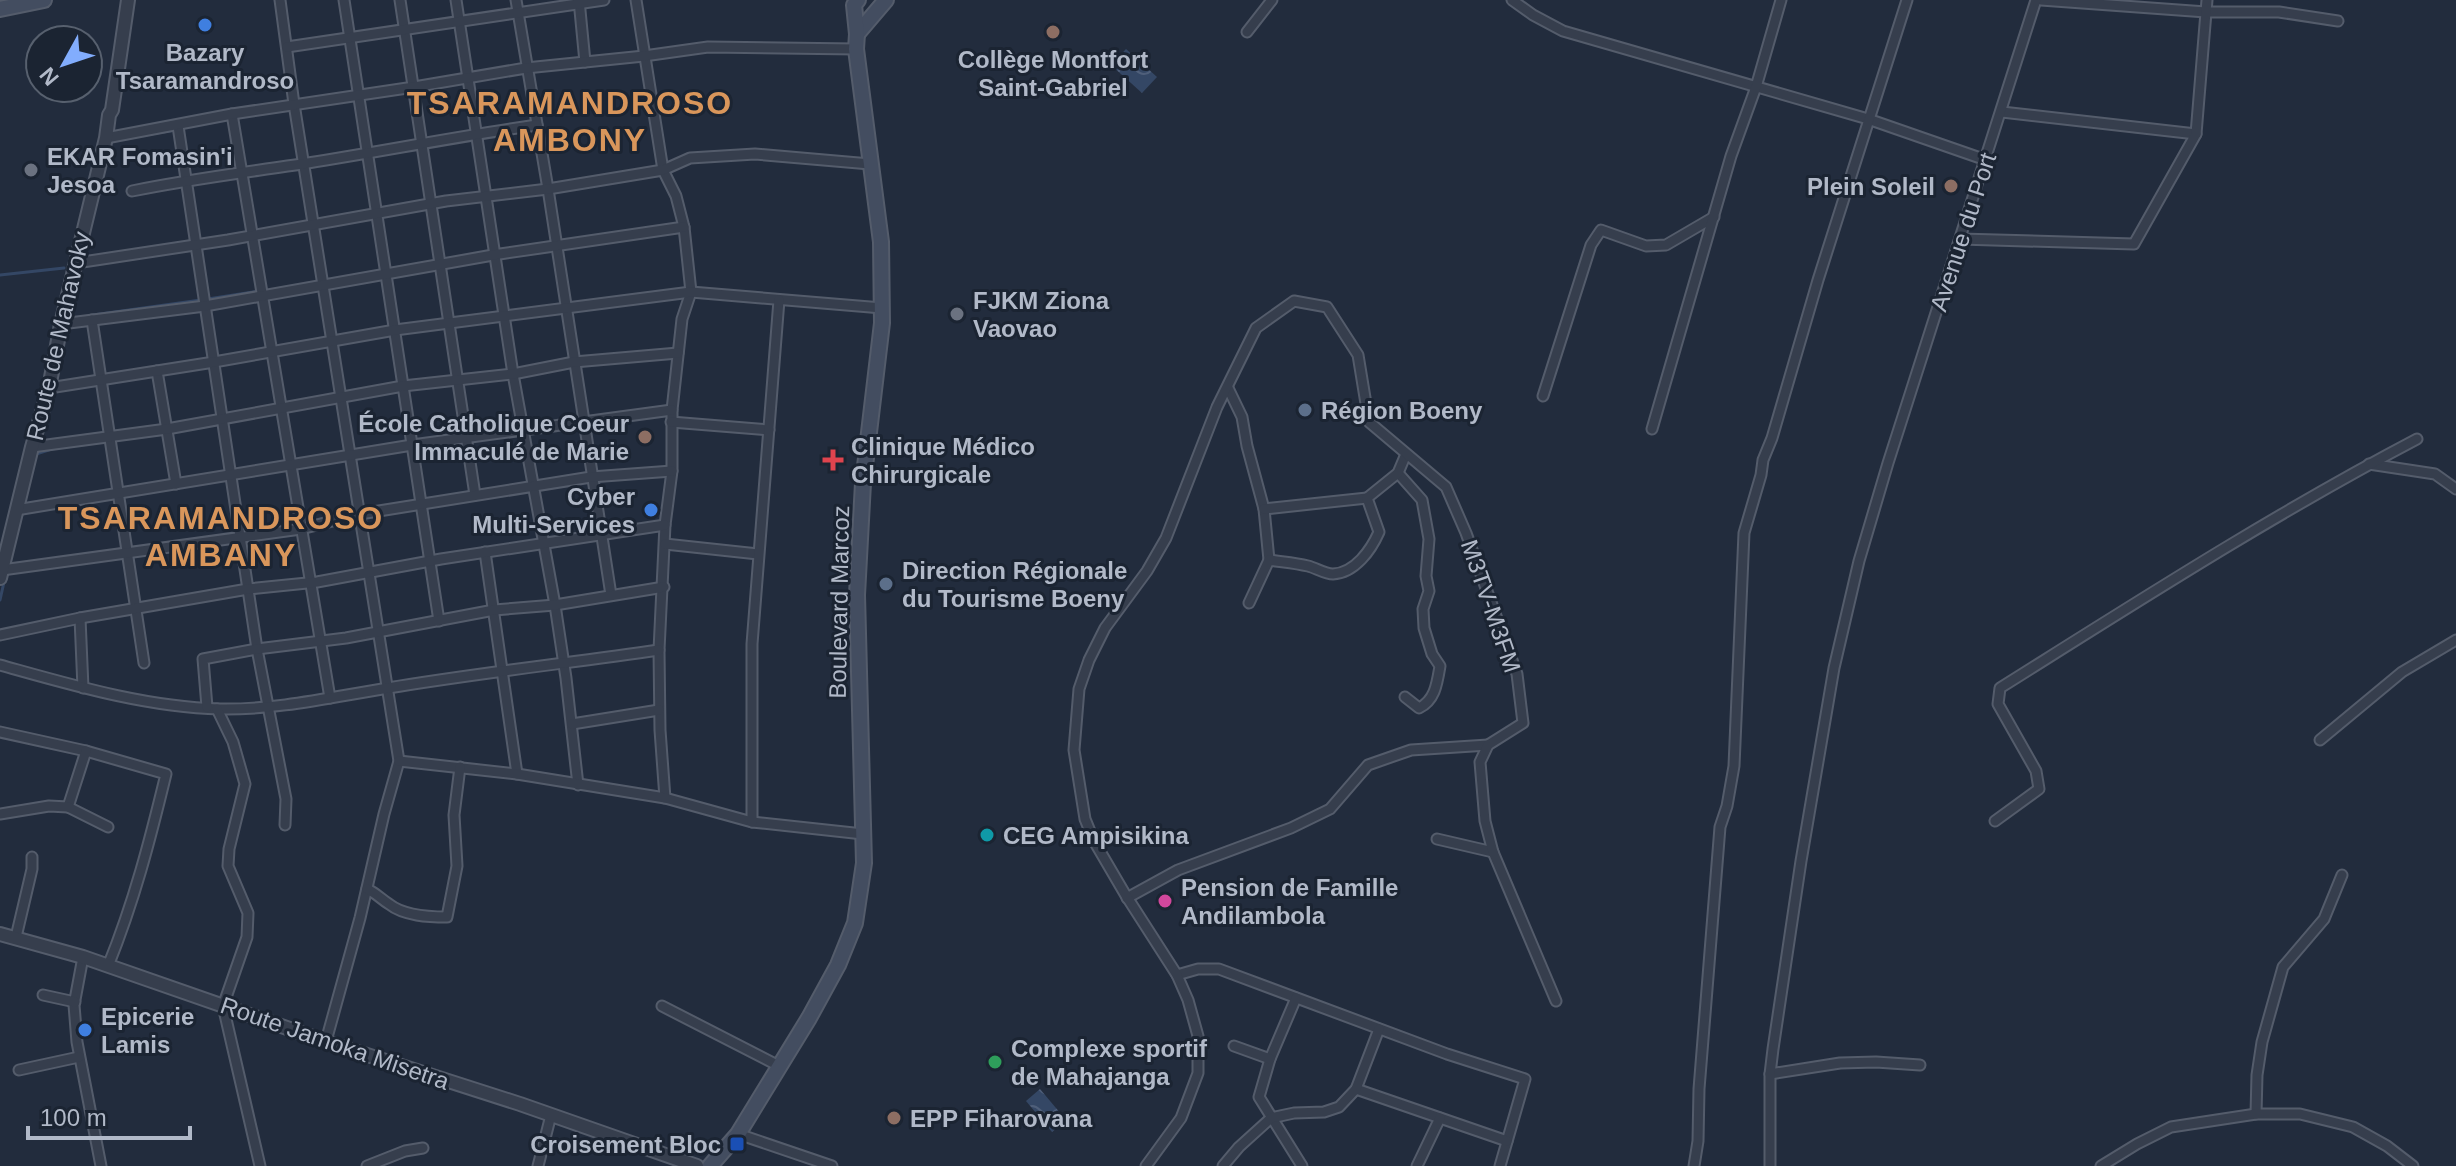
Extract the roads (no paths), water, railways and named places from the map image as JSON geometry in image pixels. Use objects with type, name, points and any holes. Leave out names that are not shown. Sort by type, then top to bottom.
[{"type":"main road","points":[[0,9],[44,0]]},
{"type":"main road","points":[[857,42],[886,0]]},
{"type":"main road","name":"Boulevard Marcoz","points":[[710,1166],[738,1134],[809,1018],[848,943],[861,893],[864,863],[857,595],[863,483],[882,308],[881,242],[870,164],[855,2]]},
{"type":"street","name":"Route de Mahavoky","points":[[1,574],[49,388],[61,324],[106,138],[128,0]]},
{"type":"street","points":[[280,0],[399,761],[326,1041]]},
{"type":"street","points":[[344,0],[439,621]]},
{"type":"street","points":[[400,0],[475,495]]},
{"type":"street","points":[[456,0],[493,255],[555,605],[578,785]]},
{"type":"street","points":[[516,0],[611,595]]},
{"type":"street","points":[[287,47],[604,0]]},
{"type":"street","points":[[636,0],[663,170],[676,196],[684,227],[691,292],[682,319],[678,353],[671,422],[672,471],[665,525],[659,650],[659,710],[665,798]]},
{"type":"street","points":[[1247,32],[1272,0]]},
{"type":"street","points":[[1512,0],[1563,31],[1868,119],[1986,160]]},
{"type":"street","points":[[1652,429],[1731,156],[1756,87],[1781,0]]},
{"type":"street","points":[[1694,1166],[1720,827],[1734,766],[1744,533],[1763,460],[1907,0]]},
{"type":"street","points":[[2038,0],[2206,12],[2279,12],[2338,21]]},
{"type":"street","name":"Avenue du Port","points":[[1770,1166],[1770,1074],[1801,861],[1834,668],[1859,561],[1888,463],[2038,0]]},
{"type":"street","points":[[1960,239],[2134,244],[2196,134],[2207,0]]},
{"type":"street","points":[[579,2],[585,62]]},
{"type":"street","points":[[106,138],[232,114],[526,68],[708,47],[857,42]]},
{"type":"street","points":[[2002,112],[2196,134]]},
{"type":"street","points":[[232,114],[301,529],[314,582],[330,698]]},
{"type":"street","points":[[132,191],[537,125]]},
{"type":"street","points":[[178,126],[257,649],[286,799],[285,825]]},
{"type":"street","points":[[76,263],[431,204],[663,170],[690,158],[755,154],[870,164]]},
{"type":"street","points":[[1543,396],[1591,245],[1601,230],[1646,246],[1666,245],[1714,217]]},
{"type":"street","points":[[61,324],[205,306],[493,255],[684,227]]},
{"type":"street","points":[[49,388],[395,330],[691,292],[882,308]]},
{"type":"street","points":[[752,822],[752,644],[779,300]]},
{"type":"street","name":"M3TV-M3FM","points":[[1228,388],[1256,328],[1294,301],[1327,307],[1358,355],[1369,422],[1446,487],[1466,533],[1517,674],[1523,723],[1488,745]]},
{"type":"street","points":[[92,320],[144,663]]},
{"type":"street","points":[[32,447],[167,429],[403,386],[513,374],[574,362],[678,353]]},
{"type":"street","points":[[157,371],[176,484]]},
{"type":"street","points":[[1228,388],[1242,417],[1264,509],[1269,560],[1249,603]]},
{"type":"street","points":[[1146,1166],[1181,1118],[1198,1073],[1198,1036],[1177,975],[1127,898],[1085,819],[1074,750],[1079,689],[1105,628],[1147,571],[1166,538],[1217,407],[1228,388]]},
{"type":"street","points":[[16,510],[412,445],[672,410]]},
{"type":"street","points":[[671,422],[769,430]]},
{"type":"street","points":[[1995,821],[2039,789],[2036,771],[1998,704],[2000,688],[2192,568],[2368,464],[2417,439]]},
{"type":"street","points":[[1264,509],[1367,498],[1398,473],[1406,454]]},
{"type":"street","points":[[2368,464],[2435,474],[2456,489]]},
{"type":"street","points":[[1,574],[301,529],[421,503],[591,477],[672,471]]},
{"type":"street","points":[[1398,473],[1422,500],[1429,539],[1426,576],[1429,591],[1423,609],[1424,628],[1432,654],[1440,666],[1436,688],[1428,704],[1419,708],[1405,697]]},
{"type":"street","points":[[1269,560],[1309,566],[1332,574],[1348,569],[1372,546],[1379,532],[1367,498]]},
{"type":"street","points":[[0,635],[248,589],[369,574],[430,561],[665,525]]},
{"type":"street","points":[[665,544],[758,554]]},
{"type":"street","points":[[485,552],[517,774]]},
{"type":"street","points":[[260,1166],[223,1006],[247,937],[248,913],[228,866],[229,849],[245,784],[236,752],[212,708],[203,659],[321,642],[494,610],[555,605],[664,587]]},
{"type":"street","points":[[80,618],[83,688]]},
{"type":"street","points":[[2320,740],[2402,672],[2456,640]]},
{"type":"street","points":[[0,665],[142,701],[212,708],[269,708],[503,670],[659,650]]},
{"type":"street","points":[[572,724],[659,710]]},
{"type":"street","points":[[0,732],[86,751],[166,774],[129,916],[108,966]]},
{"type":"street","points":[[1127,898],[1178,870],[1291,828],[1330,809],[1368,765],[1411,750],[1488,745],[1480,762],[1485,821],[1493,852],[1556,1001]]},
{"type":"street","points":[[68,807],[86,751]]},
{"type":"street","points":[[399,761],[517,774],[665,798],[752,822],[863,834]]},
{"type":"street","points":[[367,889],[390,906],[427,917],[447,917],[457,866],[454,815],[460,767]]},
{"type":"street","points":[[0,814],[49,806],[68,807],[108,827]]},
{"type":"street","points":[[1437,839],[1493,852]]},
{"type":"street","points":[[16,937],[32,857]]},
{"type":"street","points":[[2256,1114],[2262,1042],[2283,967],[2324,919],[2342,875]]},
{"type":"street","name":"Route Jamoka Misetra","points":[[0,934],[83,957],[670,1156]]},
{"type":"street","points":[[83,957],[75,1002],[79,1057],[101,1166]]},
{"type":"street","points":[[1177,975],[1198,969],[1219,969],[1447,1054],[1525,1079],[1500,1166]]},
{"type":"street","points":[[43,995],[75,1002]]},
{"type":"street","points":[[1296,998],[1270,1059],[1259,1097],[1302,1166]]},
{"type":"street","points":[[662,1006],[779,1066]]},
{"type":"street","points":[[1223,1166],[1271,1118],[1324,1112],[1339,1107],[1356,1089],[1379,1029]]},
{"type":"street","points":[[1234,1046],[1270,1059]]},
{"type":"street","points":[[19,1070],[79,1057]]},
{"type":"street","points":[[1770,1074],[1840,1063],[1920,1065]]},
{"type":"street","points":[[1356,1089],[1507,1141]]},
{"type":"street","points":[[2101,1166],[2171,1127],[2256,1114],[2300,1114],[2353,1127],[2387,1146],[2413,1166]]},
{"type":"street","points":[[538,1166],[551,1115]]},
{"type":"street","points":[[1417,1166],[1440,1118]]},
{"type":"street","points":[[738,1134],[832,1166]]},
{"type":"street","points":[[367,1166],[405,1151],[423,1148]]},
{"type":"street","points":[[670,1156],[681,1166]]},
{"type":"street","points":[[670,1156],[697,1166]]},
{"type":"water","points":[[1126,49],[1157,77],[1142,93],[1111,65]]},
{"type":"water","points":[[1040,1089],[1066,1120],[1052,1132],[1026,1101]]},
{"type":"waterway","points":[[139,136],[175,130]]},
{"type":"waterway","points":[[0,275],[64,268]]},
{"type":"waterway","points":[[208,299],[260,291]]},
{"type":"waterway","points":[[93,315],[201,300]]},
{"type":"waterway","points":[[36,454],[55,448]]},
{"type":"waterway","points":[[0,600],[4,582]]},
{"type":"place","name":"Bazary Tsaramandroso","points":[[205,25]]},
{"type":"place","name":"Collège Montfort Saint-Gabriel","points":[[1053,32]]},
{"type":"place","name":"EKAR Fomasin'i Jesoa","points":[[31,170]]},
{"type":"place","name":"Plein Soleil","points":[[1951,186]]},
{"type":"place","name":"FJKM Ziona Vaovao","points":[[957,314]]},
{"type":"place","name":"Région Boeny","points":[[1305,410]]},
{"type":"place","name":"École Catholique Coeur Immaculé de Marie","points":[[645,437]]},
{"type":"place","name":"Clinique Médico Chirurgicale","points":[[833,460]]},
{"type":"place","name":"Cyber Multi-Services","points":[[651,510]]},
{"type":"place","name":"Direction Régionale du Tourisme Boeny","points":[[886,584]]},
{"type":"place","name":"CEG Ampisikina","points":[[987,835]]},
{"type":"place","name":"Pension de Famille Andilambola","points":[[1165,901]]},
{"type":"place","name":"Epicerie Lamis","points":[[85,1030]]},
{"type":"place","name":"Complexe sportif de Mahajanga","points":[[995,1062]]},
{"type":"place","name":"EPP Fiharovana","points":[[894,1118]]},
{"type":"place","name":"Croisement Bloc","points":[[737,1144]]},
{"type":"district","name":"TSARAMANDROSO AMBONY","points":[[570,122]]},
{"type":"district","name":"TSARAMANDROSO AMBANY","points":[[221,536]]}]
